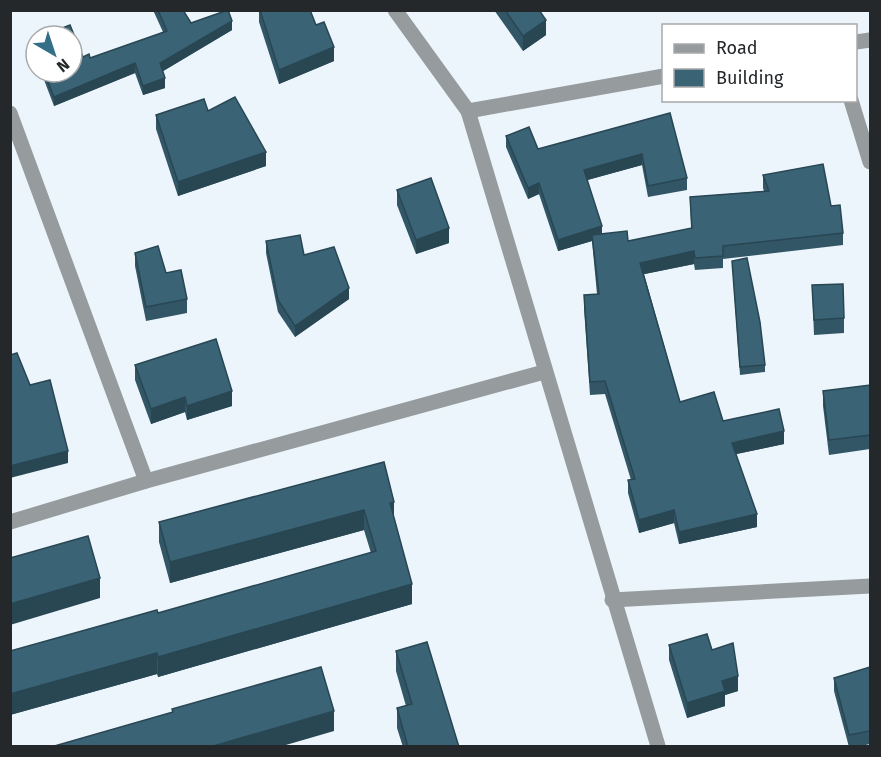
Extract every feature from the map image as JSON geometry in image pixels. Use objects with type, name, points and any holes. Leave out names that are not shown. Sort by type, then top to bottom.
[{"type":"street","points":[[395,10],[468,111],[612,600],[658,747]]},
{"type":"street","points":[[468,111],[662,76]]},
{"type":"street","points":[[852,102],[870,162]]},
{"type":"street","points":[[10,114],[146,481]]},
{"type":"street","points":[[10,522],[146,481],[544,372]]},
{"type":"street","points":[[612,600],[870,586]]},
{"type":"building","points":[[158,10],[183,10],[191,23],[228,10],[232,21],[160,63],[165,78],[143,86],[135,63],[54,97],[49,84],[84,84],[84,56],[89,54],[90,58],[167,31]]},
{"type":"building","points":[[260,10],[310,10],[316,25],[324,22],[334,47],[279,70]]},
{"type":"building","points":[[505,10],[539,10],[546,20],[523,36]]},
{"type":"building","points":[[235,97],[266,152],[178,182],[156,115],[204,99],[208,111]]},
{"type":"building","points":[[670,113],[687,178],[648,186],[642,154],[584,170],[602,226],[558,240],[539,183],[528,188],[506,136],[529,127],[538,149]]},
{"type":"building","points":[[823,164],[831,206],[840,205],[843,233],[723,246],[723,256],[695,258],[694,251],[640,263],[680,402],[714,392],[723,421],[779,409],[784,431],[732,443],[757,514],[679,532],[674,510],[639,520],[628,480],[635,479],[605,381],[590,382],[584,295],[599,294],[592,235],[627,231],[628,241],[692,228],[690,197],[769,191],[763,175]]},
{"type":"building","points":[[431,178],[449,228],[416,240],[397,190]]},
{"type":"building","points":[[300,235],[304,255],[334,247],[349,288],[295,326],[278,300],[266,241]]},
{"type":"building","points":[[158,246],[166,273],[181,270],[187,299],[146,307],[135,253]]},
{"type":"building","points":[[747,258],[760,322],[765,365],[740,367],[732,261]]},
{"type":"building","points":[[843,284],[844,318],[814,320],[812,285]]},
{"type":"building","points":[[216,339],[232,391],[187,406],[185,397],[151,409],[135,365]]},
{"type":"building","points":[[17,353],[30,385],[50,380],[68,451],[10,466],[10,355]]},
{"type":"building","points":[[870,385],[870,435],[829,440],[823,391]]},
{"type":"building","points":[[384,462],[394,502],[390,503],[412,584],[158,657],[157,653],[10,694],[10,651],[157,610],[158,613],[376,551],[364,510],[170,562],[159,522]]},
{"type":"building","points":[[88,536],[100,578],[10,604],[10,558]]},
{"type":"building","points":[[707,634],[712,650],[733,643],[738,676],[722,681],[725,691],[687,703],[669,645]]},
{"type":"building","points":[[427,642],[459,747],[408,747],[397,708],[412,704],[396,651]]},
{"type":"building","points":[[321,667],[334,711],[210,747],[51,747],[173,712],[172,709]]},
{"type":"building","points":[[870,667],[870,731],[849,735],[834,678]]}]
